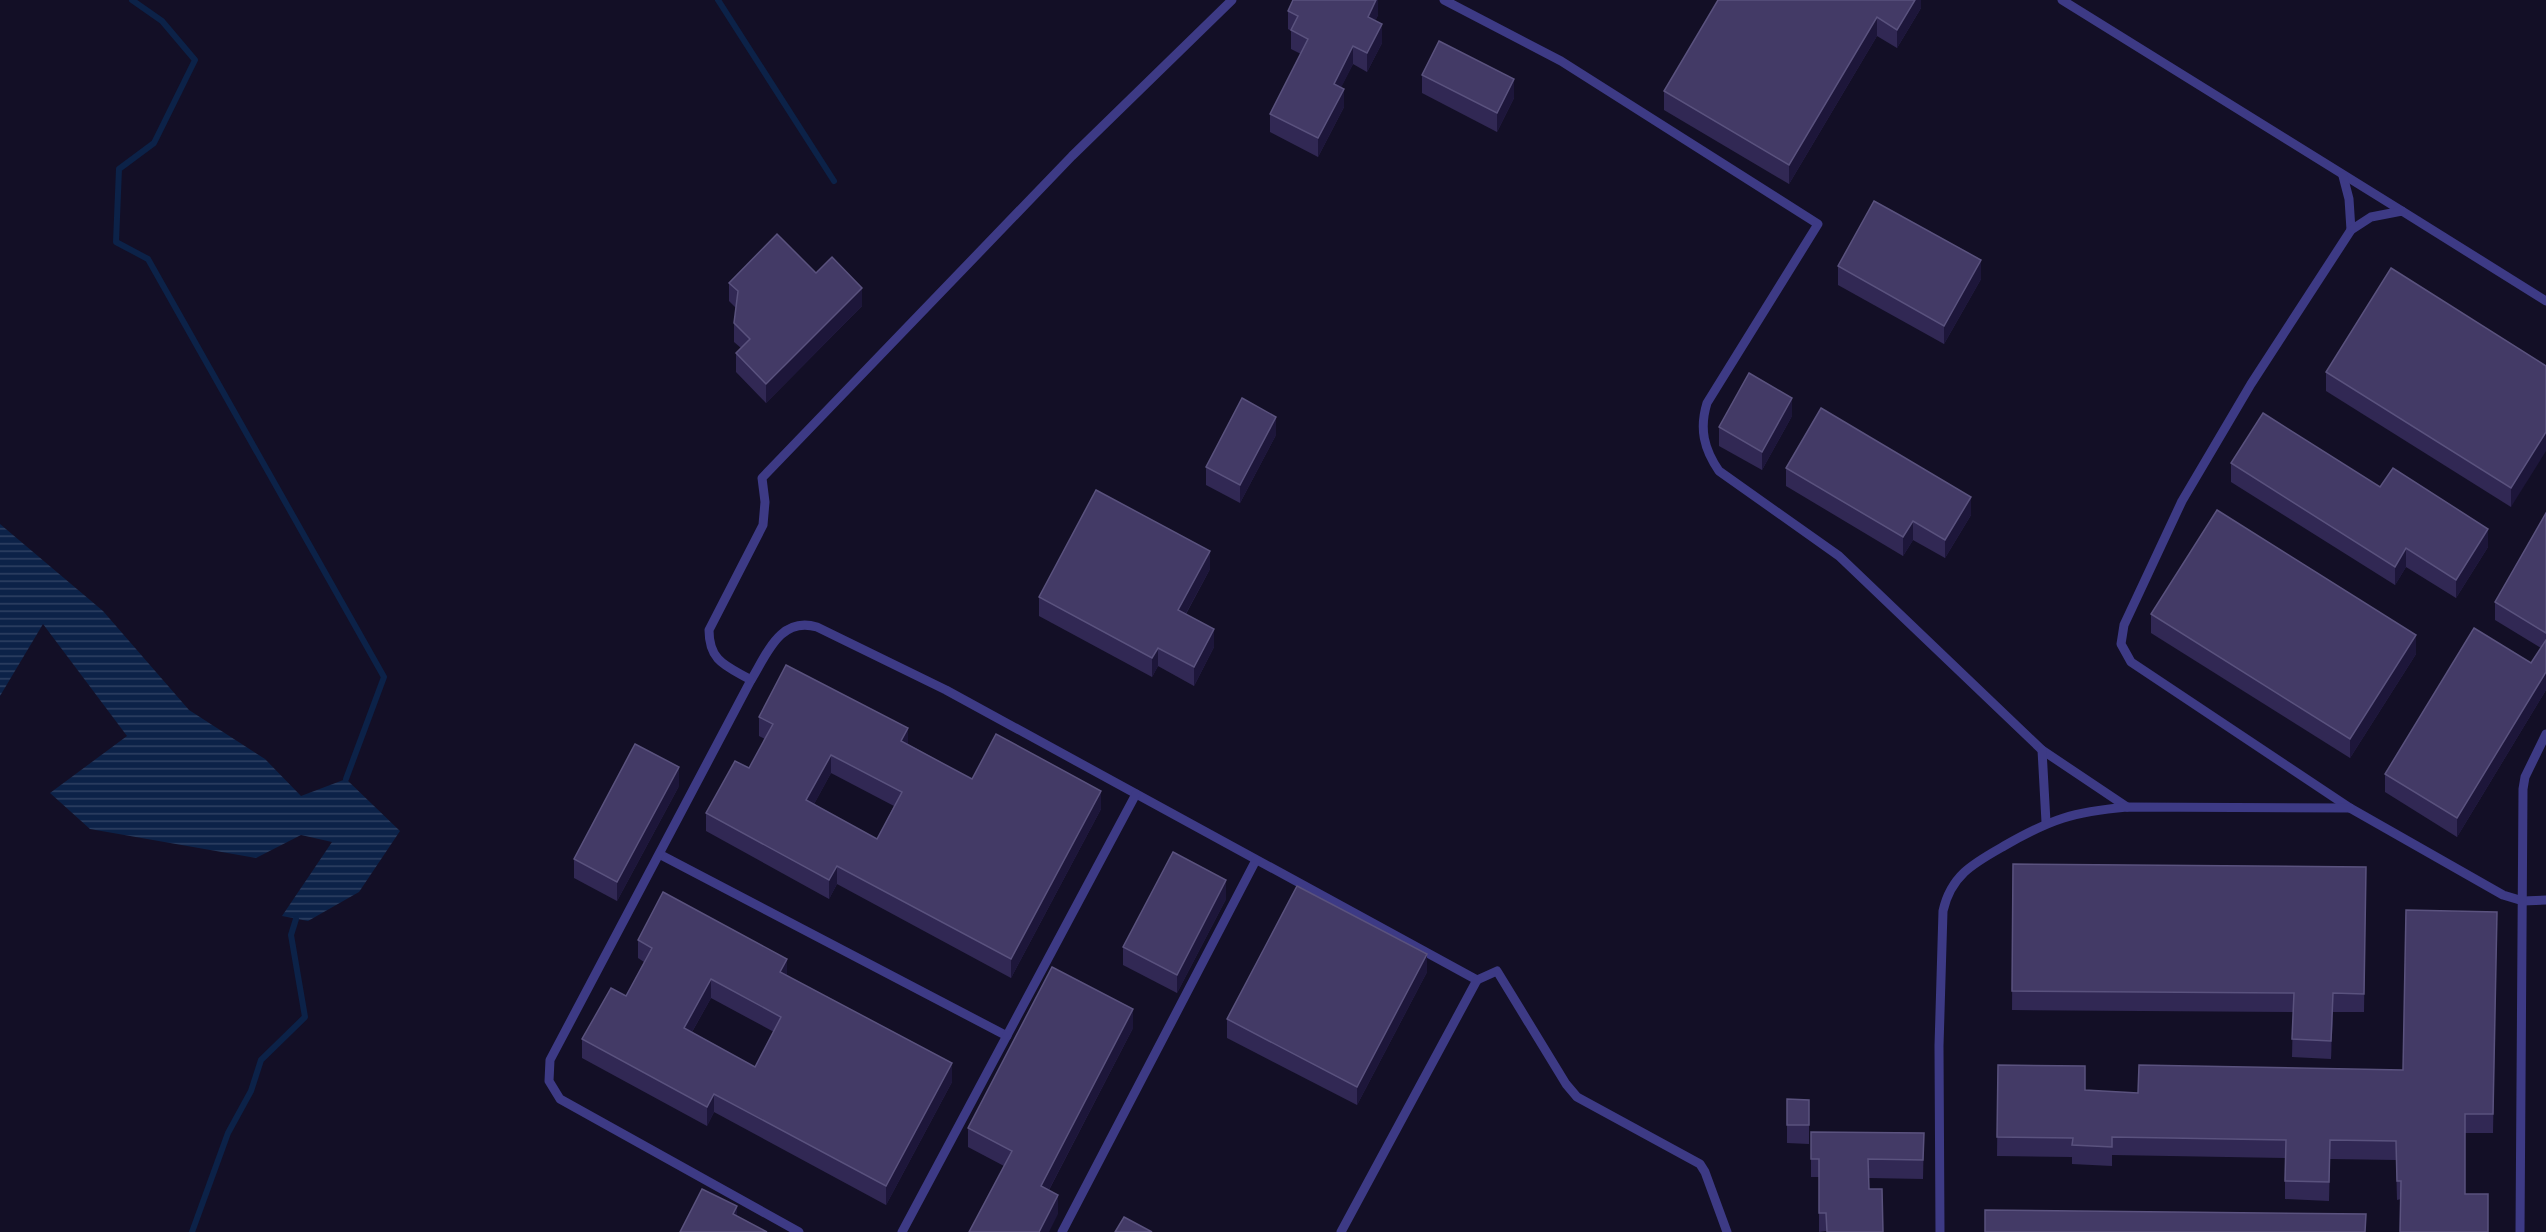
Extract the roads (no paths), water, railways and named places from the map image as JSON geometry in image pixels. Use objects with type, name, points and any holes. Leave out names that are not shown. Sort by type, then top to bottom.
[{"type":"lane","points":[[752,680],[718,661],[709,644],[709,630],[763,525],[765,502],[762,478],[1072,156],[1232,0]]},
{"type":"lane","points":[[1444,0],[1561,61],[1818,224],[1707,403],[1702,418],[1710,458],[1719,471],[1839,556],[2042,750],[2127,807]]},
{"type":"lane","points":[[2062,0],[2546,301]]},
{"type":"lane","points":[[2343,176],[2349,199],[2351,230]]},
{"type":"lane","points":[[2402,211],[2371,217],[2351,230],[2251,384],[2182,501],[2124,625],[2121,644],[2131,662],[2350,808],[2489,888],[2523,901],[2546,900]]},
{"type":"lane","points":[[799,1232],[560,1099],[549,1081],[548,1071],[554,1050],[661,855],[752,680],[784,631],[802,625],[817,627],[946,690],[1477,980]]},
{"type":"lane","points":[[2520,1232],[2525,777],[2546,734]]},
{"type":"lane","points":[[2042,750],[2046,822]]},
{"type":"lane","points":[[902,1232],[1136,794]]},
{"type":"lane","points":[[1940,1232],[1939,1046],[1943,911],[1946,897],[1953,884],[1968,867],[2046,822],[2091,810],[2127,807],[2350,808]]},
{"type":"lane","points":[[661,855],[1007,1036]]},
{"type":"lane","points":[[1062,1232],[1256,860]]},
{"type":"lane","points":[[1341,1232],[1477,980],[1497,972],[1566,1084],[1577,1096],[1700,1164],[1727,1232]]},
{"type":"water","points":[[0,524],[103,611],[189,710],[265,759],[301,796],[346,779],[400,831],[359,892],[308,921],[282,916],[332,842],[301,835],[256,858],[90,829],[50,793],[127,736],[43,624],[0,696]]},
{"type":"waterway","points":[[132,0],[162,21],[195,60],[154,143],[119,169],[116,242],[148,259],[384,677],[346,779]]},
{"type":"waterway","points":[[718,0],[834,181]]},
{"type":"waterway","points":[[192,1232],[228,1133],[251,1091],[261,1060],[305,1017],[291,935],[296,919]]}]
